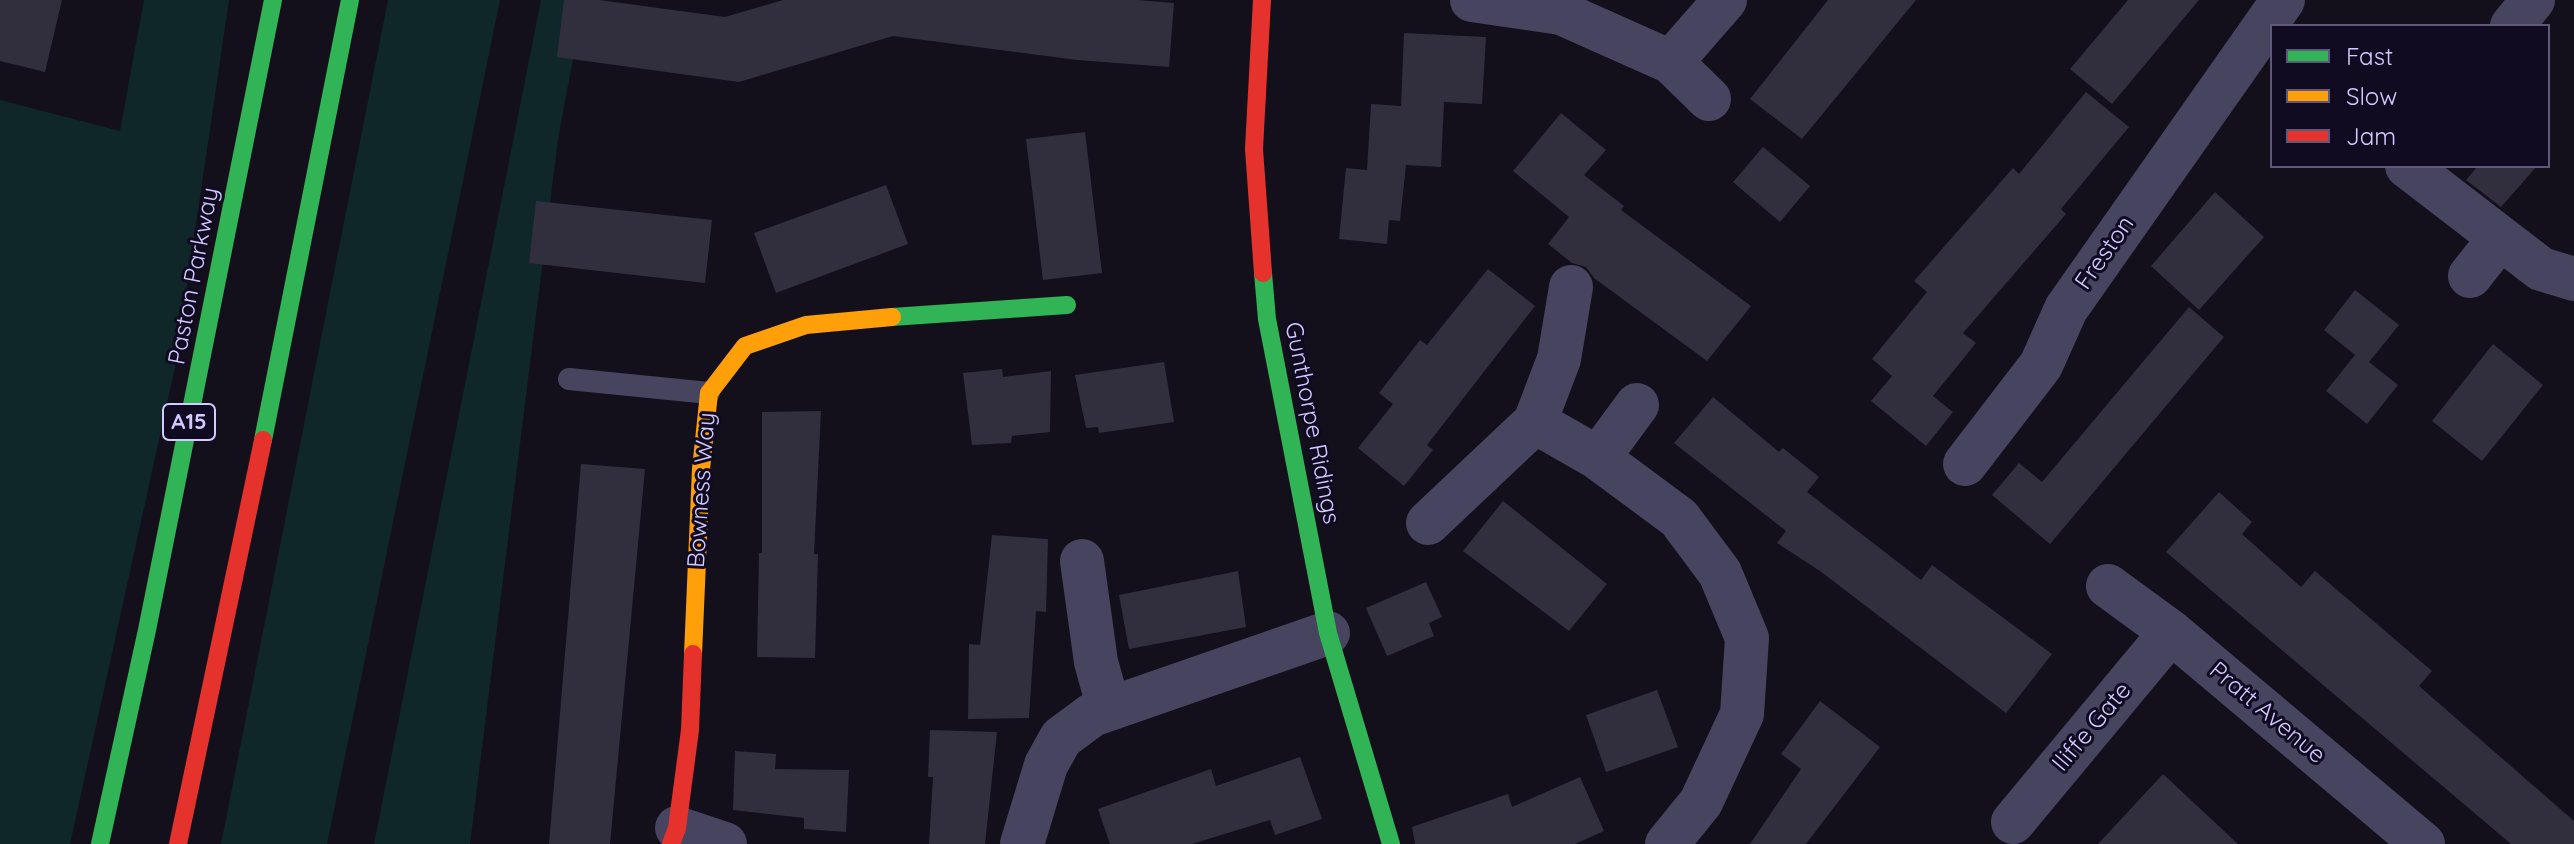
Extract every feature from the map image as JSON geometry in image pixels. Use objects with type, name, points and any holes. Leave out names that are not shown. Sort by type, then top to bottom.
[{"type":"main road","name":"Paston Parkway","points":[[100,844],[147,630],[273,0]]},
{"type":"main road","points":[[178,844],[222,644],[350,0]]},
{"type":"main road","name":"Gunthorpe Ridings","points":[[1262,0],[1254,149],[1267,319],[1328,633],[1391,844]]},
{"type":"main road","name":"Bowness Way","points":[[674,836],[690,730],[701,469],[709,393],[745,346],[806,325],[985,308],[1067,305]]},
{"type":"street","points":[[1472,0],[1561,13],[1671,62],[1709,99]]},
{"type":"street","points":[[1671,62],[1725,0]]},
{"type":"street","name":"Freston","points":[[2274,24],[2283,0]]},
{"type":"street","points":[[2514,24],[2533,0]]},
{"type":"street","name":"Freston","points":[[1965,464],[2041,365],[2066,309],[2262,54],[2270,33]]},
{"type":"street","points":[[2410,168],[2541,269],[2574,279]]},
{"type":"street","points":[[2470,276],[2500,238]]},
{"type":"street","points":[[1428,523],[1535,422],[1559,359],[1571,287]]},
{"type":"street","points":[[1598,458],[1637,405]]},
{"type":"street","points":[[1535,422],[1598,458],[1679,518],[1720,573],[1747,638],[1742,714],[1701,802],[1667,844]]},
{"type":"street","points":[[1082,561],[1096,662],[1109,709]]},
{"type":"street","name":"Pratt Avenue","points":[[2108,586],[2171,632],[2423,844]]},
{"type":"street","name":"Iliffe Gate","points":[[2013,822],[2171,632]]},
{"type":"street","points":[[1022,844],[1046,765],[1061,738],[1092,715],[1328,633]]},
{"type":"street","name":"Bowness Way","points":[[674,836],[725,844]]},
{"type":"lane","points":[[569,379],[709,393]]},
{"type":"green space","points":[[144,0],[229,0],[175,367],[70,844],[0,844],[0,100],[120,131]]},
{"type":"green space","points":[[388,0],[500,0],[327,844],[221,844]]},
{"type":"green space","points":[[541,0],[584,0],[558,139],[470,844],[374,844]]},
{"type":"building","points":[[0,0],[62,0],[45,72],[0,61]]},
{"type":"building","points":[[564,0],[599,0],[725,17],[783,0],[1137,0],[1174,3],[1169,67],[1077,60],[893,36],[739,82],[557,57]]},
{"type":"building","points":[[1828,0],[1916,0],[1802,139],[1750,99]]},
{"type":"building","points":[[2128,0],[2199,0],[2112,104],[2070,69]]},
{"type":"building","points":[[1404,33],[1486,37],[1482,104],[1444,102],[1441,167],[1406,165],[1400,221],[1389,220],[1387,244],[1339,239],[1346,168],[1367,170],[1371,104],[1401,106]]},
{"type":"building","points":[[2086,92],[2129,127],[2061,209],[2066,214],[1963,333],[1976,343],[1933,396],[1953,412],[1926,446],[1871,401],[1892,376],[1872,359],[1927,292],[1914,281],[2013,168],[2019,174]]},
{"type":"building","points":[[1561,113],[1606,150],[1584,175],[1624,206],[1621,210],[1751,306],[1707,361],[1594,278],[1586,267],[1572,263],[1548,244],[1569,217],[1513,171]]},
{"type":"building","points":[[1085,132],[1102,273],[1043,280],[1026,139]]},
{"type":"building","points":[[1763,147],[1810,186],[1780,222],[1733,182]]},
{"type":"building","points":[[2476,168],[2535,168],[2501,207],[2466,180]]},
{"type":"building","points":[[886,185],[908,244],[776,293],[754,233]]},
{"type":"building","points":[[2215,192],[2264,237],[2199,310],[2151,266]]},
{"type":"building","points":[[536,201],[712,220],[705,283],[529,263]]},
{"type":"building","points":[[1488,269],[1535,306],[1427,445],[1433,450],[1404,486],[1358,448],[1393,404],[1379,393],[1420,340],[1427,345]]},
{"type":"building","points":[[2355,290],[2399,325],[2369,362],[2398,385],[2367,424],[2326,391],[2355,355],[2324,330]]},
{"type":"building","points":[[2189,307],[2224,337],[2050,544],[1992,495],[2019,463],[2042,482]]},
{"type":"building","points":[[2493,344],[2543,385],[2482,461],[2432,421]]},
{"type":"building","points":[[1164,362],[1174,422],[1099,433],[1098,427],[1086,428],[1075,375]]},
{"type":"building","points":[[1002,369],[1003,377],[1051,371],[1050,432],[1012,436],[1011,443],[972,445],[963,373]]},
{"type":"building","points":[[1713,397],[1779,452],[1783,448],[1819,477],[1807,492],[1921,580],[1932,565],[2052,654],[2006,713],[1820,571],[1777,543],[1786,531],[1674,443]]},
{"type":"building","points":[[821,411],[814,554],[818,554],[815,658],[757,657],[759,553],[762,553],[762,412]]},
{"type":"building","points":[[581,464],[645,469],[610,844],[549,844]]},
{"type":"building","points":[[2219,492],[2252,522],[2242,534],[2301,587],[2315,571],[2432,671],[2419,686],[2574,821],[2574,844],[2511,844],[2166,552]]},
{"type":"building","points":[[1503,501],[1607,584],[1569,631],[1463,551]]},
{"type":"building","points":[[992,535],[1048,539],[1046,612],[1036,611],[1029,718],[968,719],[969,644],[980,645]]},
{"type":"building","points":[[1238,571],[1246,627],[1129,649],[1119,595]]},
{"type":"building","points":[[1426,582],[1442,617],[1429,623],[1434,636],[1387,656],[1366,608]]},
{"type":"building","points":[[1657,690],[1678,747],[1606,772],[1586,715]]},
{"type":"building","points":[[1820,701],[1880,747],[1806,844],[1750,844],[1801,769],[1781,754]]},
{"type":"building","points":[[930,730],[997,732],[985,844],[929,844],[933,777],[928,777]]},
{"type":"building","points":[[735,751],[776,754],[775,769],[849,770],[846,832],[804,829],[804,818],[733,810]]},
{"type":"building","points":[[1300,757],[1322,819],[1275,835],[1270,820],[1192,844],[1110,844],[1098,809],[1211,769],[1216,786]]},
{"type":"building","points":[[2163,774],[2238,844],[2098,844]]},
{"type":"building","points":[[1580,777],[1604,831],[1575,844],[1415,844],[1412,827],[1508,794],[1512,807]]},
{"type":"traffic: fast","points":[[100,844],[147,630],[273,0]]},
{"type":"traffic: fast","points":[[263,440],[350,0]]},
{"type":"traffic: fast","points":[[1263,273],[1267,319],[1328,633],[1391,844]]},
{"type":"traffic: fast","points":[[892,317],[1067,305]]},
{"type":"traffic: slow","points":[[693,654],[701,469],[709,393],[745,346],[806,325],[892,317]]},
{"type":"traffic: jam","points":[[1262,0],[1254,149],[1263,273]]},
{"type":"traffic: jam","points":[[178,844],[263,440]]},
{"type":"traffic: jam","points":[[671,844],[677,828],[690,730],[693,654]]}]
